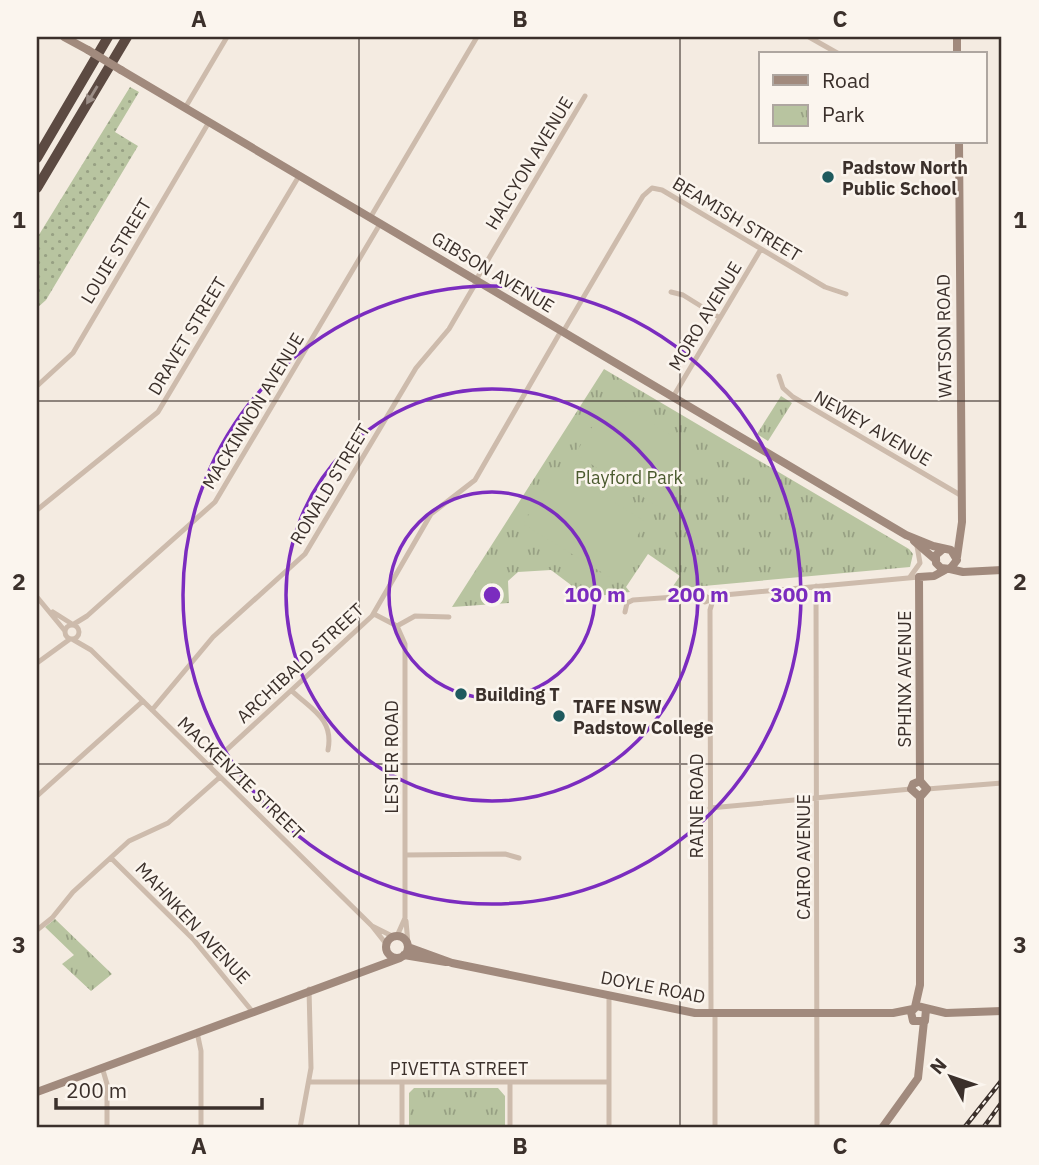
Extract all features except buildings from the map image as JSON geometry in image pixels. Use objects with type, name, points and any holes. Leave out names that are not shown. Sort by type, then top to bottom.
[{"type":"highway","points":[[37,158],[108,37]]},
{"type":"highway","points":[[37,188],[127,37]]},
{"type":"street","name":"GIBSON AVENUE","points":[[64,37],[906,535],[947,569]]},
{"type":"street","points":[[185,108],[227,37]]},
{"type":"street","points":[[370,218],[477,37]]},
{"type":"street","points":[[809,37],[835,52]]},
{"type":"street","name":"HALCYON AVENUE","points":[[477,281],[585,96]]},
{"type":"street","name":"LOUIE STREET","points":[[37,386],[73,352],[209,122]]},
{"type":"street","name":"WATSON ROAD","points":[[957,558],[962,527],[958,144]]},
{"type":"street","name":"DRAVET STREET","points":[[37,510],[158,412],[299,176]]},
{"type":"street","name":"BEAMISH STREET","points":[[562,331],[649,189],[662,190],[825,287],[846,294]]},
{"type":"street","name":"MACKINNON AVENUE","points":[[55,647],[71,639],[88,617],[219,496],[380,224]]},
{"type":"street","name":"MORO AVENUE","points":[[673,397],[761,249]]},
{"type":"street","name":"RONALD STREET","points":[[152,710],[210,640],[305,554],[416,368],[449,329],[477,281]]},
{"type":"street","points":[[671,292],[683,295],[720,317]]},
{"type":"street","name":"ARCHIBALD STREET","points":[[209,766],[374,614],[431,513],[472,484],[562,331]]},
{"type":"street","name":"NEWEY AVENUE","points":[[779,376],[783,388],[793,397],[962,496]]},
{"type":"street","points":[[919,578],[936,562],[962,527]]},
{"type":"street","name":"GIBSON AVENUE","points":[[906,535],[945,549]]},
{"type":"street","points":[[908,578],[917,572],[920,563],[916,543]]},
{"type":"street","points":[[945,549],[978,572]]},
{"type":"street","points":[[625,612],[627,603],[633,600],[709,595],[713,600],[724,595],[934,576],[947,569],[957,558]]},
{"type":"street","points":[[947,569],[978,572],[1002,570]]},
{"type":"street","name":"SPHINX AVENUE","points":[[919,578],[920,781]]},
{"type":"street","name":"CAIRO AVENUE","points":[[816,586],[817,1128]]},
{"type":"street","points":[[37,597],[71,639]]},
{"type":"street","name":"RAINE ROAD","points":[[713,600],[710,610],[710,808],[715,1128]]},
{"type":"street","points":[[51,611],[73,624]]},
{"type":"street","points":[[374,614],[397,626],[415,616],[449,617]]},
{"type":"street","name":"MACKINNON AVENUE","points":[[55,647],[65,631],[88,617]]},
{"type":"street","name":"MACKENZIE STREET","points":[[73,624],[91,650],[372,926],[387,947]]},
{"type":"street","name":"LESTER ROAD","points":[[397,626],[403,635],[405,648],[405,951]]},
{"type":"street","name":"MACKENZIE STREET","points":[[71,639],[91,650]]},
{"type":"street","points":[[37,663],[55,647]]},
{"type":"street","points":[[292,691],[328,725],[328,750]]},
{"type":"street","points":[[37,796],[143,701]]},
{"type":"street","points":[[37,930],[134,838],[168,823],[220,777]]},
{"type":"street","points":[[911,789],[913,784],[920,781],[927,789]]},
{"type":"street","points":[[882,1128],[916,1083],[920,1068],[920,1042],[925,1009],[920,985],[920,797],[927,789],[1002,783]]},
{"type":"street","points":[[710,808],[911,789],[920,797]]},
{"type":"street","points":[[405,855],[505,854],[519,858]]},
{"type":"street","name":"MAHNKEN AVENUE","points":[[111,858],[193,939],[252,1011]]},
{"type":"street","name":"LESTER ROAD","points":[[395,937],[405,918]]},
{"type":"street","name":"MACKENZIE STREET","points":[[372,926],[395,937]]},
{"type":"street","points":[[367,967],[395,937],[405,951]]},
{"type":"street","points":[[387,947],[391,956],[405,951]]},
{"type":"street","points":[[37,1092],[405,951]]},
{"type":"street","name":"DOYLE ROAD","points":[[405,951],[609,995],[713,1014],[893,1013],[914,1008]]},
{"type":"street","points":[[920,985],[912,1020],[920,1042]]},
{"type":"street","points":[[300,1128],[309,1082],[309,989]]},
{"type":"street","points":[[609,995],[609,1128]]},
{"type":"street","points":[[914,1008],[946,1013],[1002,1014]]},
{"type":"street","name":"DOYLE ROAD","points":[[893,1013],[912,1020],[925,1021]]},
{"type":"street","points":[[925,1021],[946,1013]]},
{"type":"street","points":[[197,1032],[201,1051],[201,1128]]},
{"type":"street","points":[[102,1067],[107,1084],[107,1128]]},
{"type":"street","name":"PIVETTA STREET","points":[[309,1082],[609,1082]]},
{"type":"street","points":[[510,1082],[510,1128]]},
{"type":"street","points":[[402,1083],[402,1128]]},
{"type":"green space","points":[[130,87],[139,92],[115,132],[138,146],[46,300],[37,308],[37,238]]},
{"type":"green space","name":"Playford Park","points":[[604,369],[909,549],[913,554],[910,567],[671,589],[680,576],[648,554],[626,587],[630,592],[573,599],[571,585],[551,570],[518,572],[508,581],[509,603],[452,607]]},
{"type":"green space","points":[[781,396],[792,403],[768,441],[757,434]]},
{"type":"green space","points":[[611,397],[698,453],[662,509],[575,454]]},
{"type":"green space","points":[[558,467],[646,522],[611,578],[523,524]]},
{"type":"green space","points":[[55,919],[112,974],[91,991],[62,964],[74,955],[45,927]]},
{"type":"green space","points":[[414,1088],[498,1088],[505,1096],[505,1128],[409,1128],[409,1093]]},
{"type":"railway","points":[[964,1128],[1002,1080]]},
{"type":"railway","points":[[983,1128],[1002,1102]]},
{"type":"place","name":"Padstow North Public School","points":[[828,177]]},
{"type":"place","name":"Building T","points":[[461,694]]},
{"type":"place","name":"TAFE NSW Padstow College","points":[[559,716]]}]
